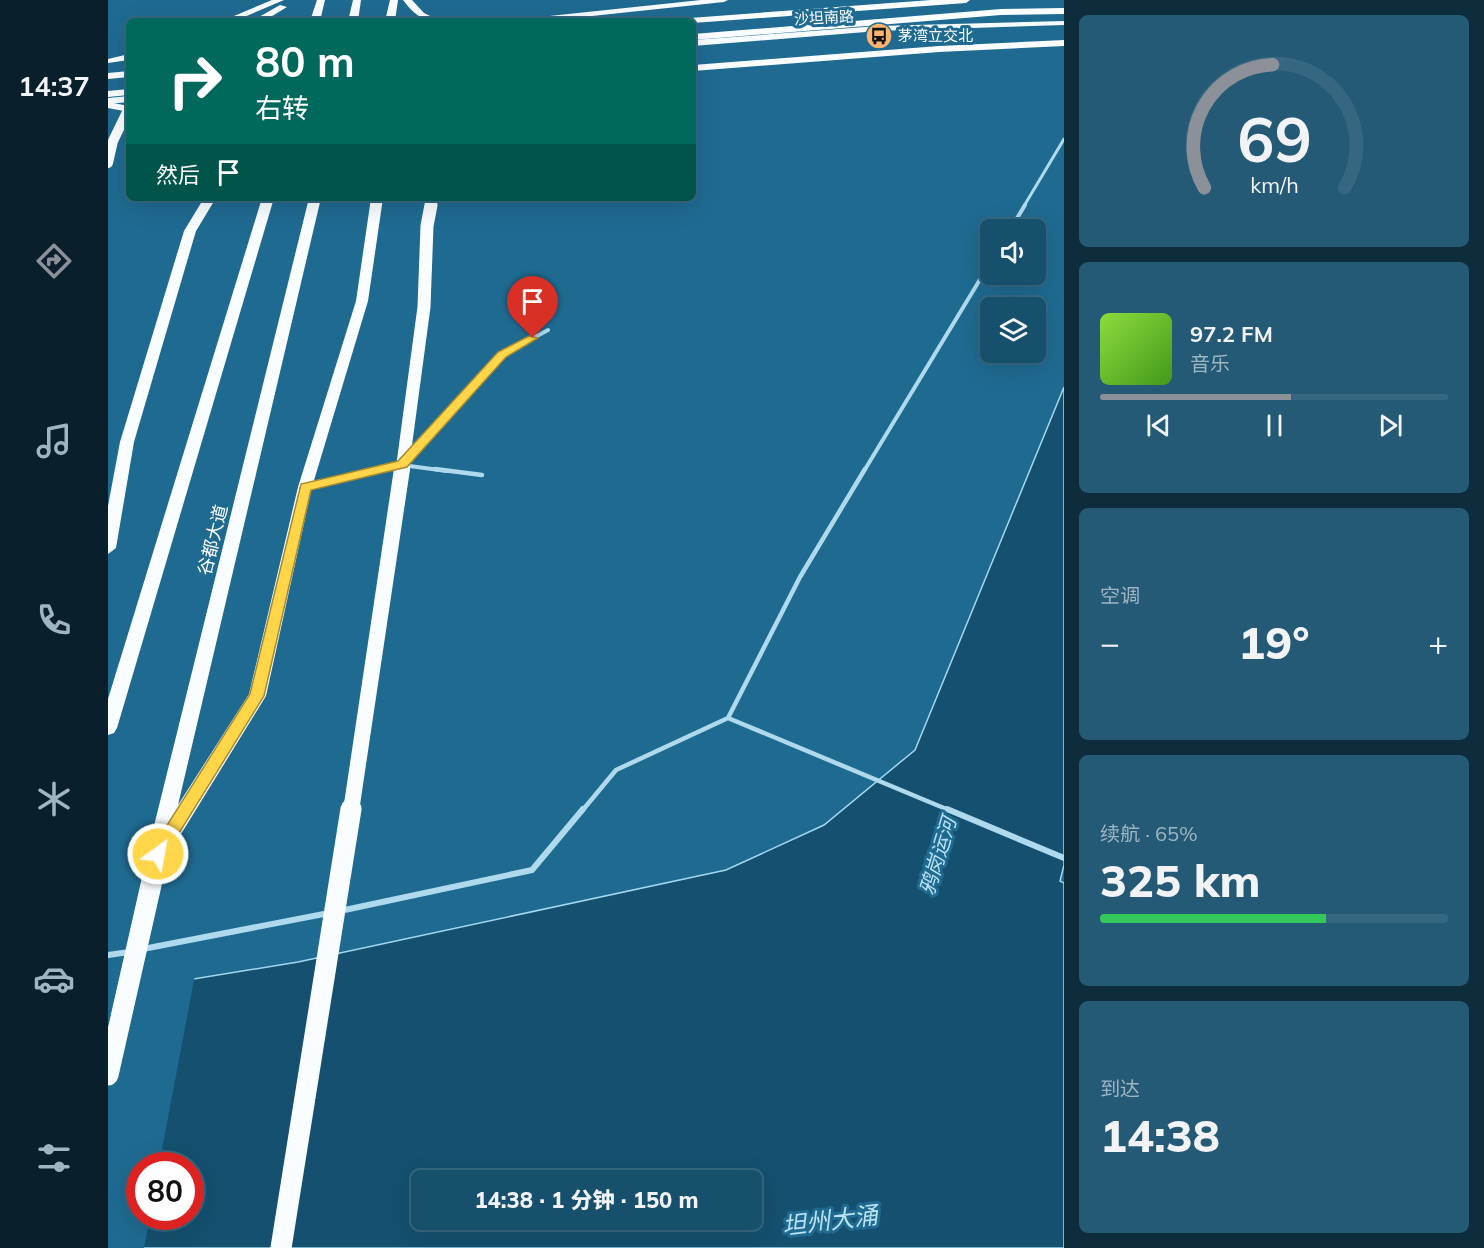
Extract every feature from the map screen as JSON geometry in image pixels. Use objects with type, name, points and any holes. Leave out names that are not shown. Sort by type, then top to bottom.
[{"type":"highway","points":[[316,18],[321,0]]},
{"type":"highway","points":[[354,18],[357,0]]},
{"type":"highway","points":[[391,18],[394,0]]},
{"type":"highway","points":[[407,0],[421,15],[428,18]]},
{"type":"highway","points":[[696,21],[966,0]]},
{"type":"highway","points":[[237,18],[285,2]]},
{"type":"highway","points":[[261,18],[285,2]]},
{"type":"highway","points":[[283,18],[285,2]]},
{"type":"highway","points":[[696,37],[1001,12],[1064,11]]},
{"type":"highway","points":[[696,68],[939,49],[1064,43]]},
{"type":"highway","points":[[110,61],[126,58]]},
{"type":"highway","points":[[108,76],[126,74]]},
{"type":"highway","points":[[108,94],[126,92]]},
{"type":"highway","points":[[108,103],[126,107]]},
{"type":"highway","points":[[108,163],[113,141],[126,114]]},
{"type":"highway","points":[[108,548],[127,442],[190,231],[208,201]]},
{"type":"highway","points":[[108,728],[257,242],[267,201]]},
{"type":"highway","name":"谷都大道","points":[[108,1075],[158,854],[314,201]]},
{"type":"highway","points":[[158,854],[257,696],[305,487],[362,301],[377,201]]},
{"type":"highway","points":[[281,1248],[381,624],[424,307],[427,226],[431,201]]},
{"type":"main road","points":[[550,18],[724,0]]},
{"type":"main road","name":"沙坦南路","points":[[696,43],[767,36],[965,25],[1064,23]]},
{"type":"main road","points":[[108,103],[126,100]]},
{"type":"lane","points":[[1017,219],[1064,139]]},
{"type":"lane","points":[[108,955],[269,926],[532,870],[616,770],[728,718],[800,577],[980,280]]},
{"type":"lane","points":[[402,465],[502,354],[548,330]]},
{"type":"lane","points":[[305,487],[402,465],[482,475]]},
{"type":"lane","points":[[728,718],[1064,858]]},
{"type":"water","points":[[1064,387],[1064,865],[1060,881],[1064,883],[1064,1248],[108,1248],[108,993],[298,962],[726,870],[824,825],[915,750]]},
{"type":"pier","points":[[195,975],[161,1152],[126,1152],[126,1230],[147,1230],[144,1248],[108,1248],[108,990]]},
{"type":"place","name":"茅湾立交北","points":[[879,36]]},
{"type":"route","points":[[158,854],[257,696],[305,487],[402,465],[502,354],[533,338]]},
{"type":"water label","name":"鸦岗运河","points":[[938,856]]},
{"type":"water label","name":"坦州大涌","points":[[830,1221]]}]
